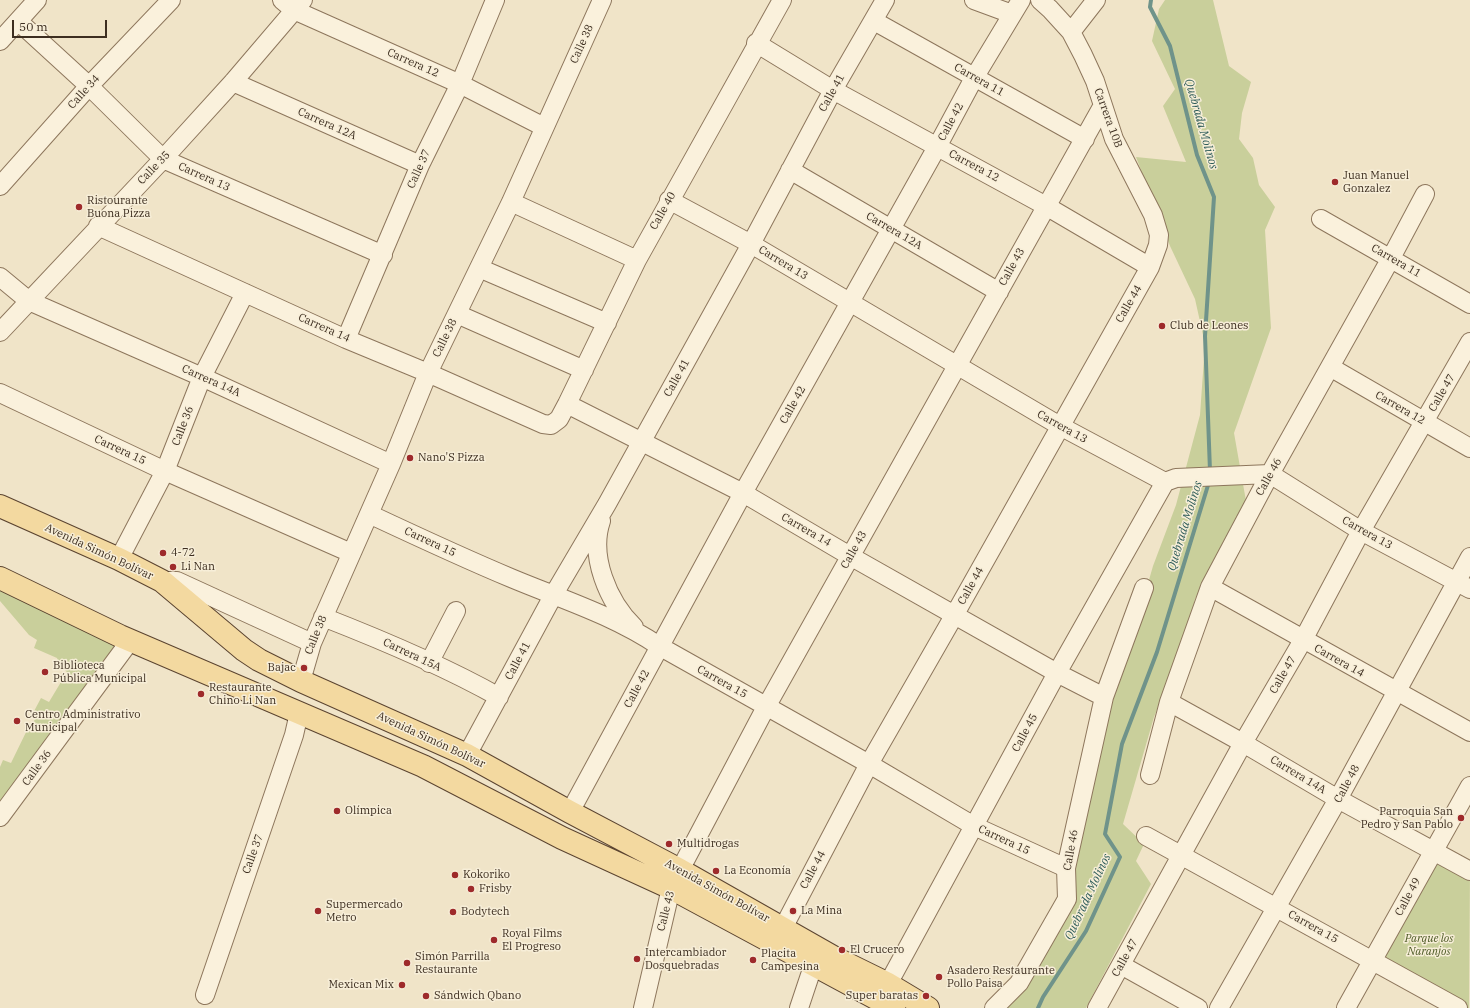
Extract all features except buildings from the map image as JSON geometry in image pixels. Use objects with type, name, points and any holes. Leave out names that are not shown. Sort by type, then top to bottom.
[{"type":"main road","name":"Avenida Simón Bolívar","points":[[0,506],[119,559],[162,581],[244,650],[301,681],[466,755],[570,812],[813,966],[894,1008]]},
{"type":"main road","name":"Avenida Simón Bolívar","points":[[0,578],[130,641],[423,766],[562,838],[675,879]]},
{"type":"main road","points":[[675,879],[682,890],[783,928],[835,958],[888,984],[928,1008]]},
{"type":"street","points":[[0,40],[37,0]]},
{"type":"street","name":"Calle 34","points":[[0,186],[89,86],[171,0]]},
{"type":"street","name":"Calle 37","points":[[346,339],[420,166],[460,84],[495,0]]},
{"type":"street","name":"Calle 38","points":[[301,681],[312,643],[391,464],[428,373],[511,202],[602,0]]},
{"type":"street","name":"Calle 40","points":[[551,425],[559,419],[637,260],[756,43],[782,0]]},
{"type":"street","name":"Calle 41","points":[[466,755],[554,594],[641,442],[751,244],[833,90],[885,0]]},
{"type":"street","points":[[974,0],[1016,7]]},
{"type":"street","name":"Carrera 10B","points":[[1040,0],[1071,32],[1095,81],[1102,107],[1114,139],[1153,215],[1159,235],[1158,245]]},
{"type":"street","points":[[1071,32],[1096,0]]},
{"type":"street","name":"Carrera 12","points":[[293,3],[460,84],[544,127]]},
{"type":"street","name":"Calle 35","points":[[0,332],[98,226],[163,159],[233,82],[293,3]]},
{"type":"street","name":"Calle 42","points":[[570,812],[743,493],[937,147],[974,78],[1016,7]]},
{"type":"street","name":"Carrera 13","points":[[18,21],[89,86],[163,159],[383,255]]},
{"type":"street","name":"Carrera 11","points":[[874,21],[1085,139]]},
{"type":"street","name":"Carrera 12","points":[[756,43],[833,90],[1046,206],[1150,267]]},
{"type":"street","name":"Carrera 12A","points":[[233,82],[420,166]]},
{"type":"street","name":"Calle 43","points":[[643,1008],[675,879],[766,707],[958,367],[1102,107]]},
{"type":"street","name":"Carrera 12A","points":[[790,170],[999,292]]},
{"type":"street","name":"Calle 46","points":[[1150,775],[1169,702],[1210,587],[1270,474],[1391,258],[1425,194]]},
{"type":"street","name":"Carrera 13","points":[[669,200],[751,244],[1060,426],[1165,482]]},
{"type":"street","points":[[511,202],[637,260]]},
{"type":"street","name":"Carrera 11","points":[[1321,219],[1470,304]]},
{"type":"street","name":"Carrera 14","points":[[98,226],[346,339],[428,373],[543,424],[551,425]]},
{"type":"street","name":"Calle 44","points":[[783,928],[869,764],[1150,267],[1158,245]]},
{"type":"street","points":[[479,268],[607,323]]},
{"type":"street","points":[[0,277],[29,301]]},
{"type":"street","name":"Calle 36","points":[[119,559],[165,471],[202,377],[245,293]]},
{"type":"street","name":"Carrera 14A","points":[[29,301],[202,377],[391,464]]},
{"type":"street","points":[[457,314],[584,370]]},
{"type":"street","name":"Calle 47","points":[[1097,1008],[1243,743],[1303,640],[1361,531],[1470,342]]},
{"type":"street","name":"Carrera 12","points":[[1330,367],[1470,448]]},
{"type":"street","name":"Carrera 15","points":[[0,393],[165,471],[351,553]]},
{"type":"street","name":"Carrera 14","points":[[567,404],[743,493],[850,556],[1057,673],[1104,696]]},
{"type":"street","points":[[1165,482],[1176,478],[1270,474]]},
{"type":"street","name":"Carrera 13","points":[[1270,474],[1361,531],[1463,585]]},
{"type":"street","name":"Calle 45","points":[[888,984],[1057,673],[1165,482]]},
{"type":"street","points":[[606,504],[597,532],[598,551],[602,575],[622,616],[640,633]]},
{"type":"street","name":"Carrera 15","points":[[369,514],[499,573],[589,608],[640,633],[659,646],[869,764],[974,826],[1066,868]]},
{"type":"street","name":"Calle 48","points":[[1219,1008],[1277,908],[1396,692],[1463,585],[1470,557]]},
{"type":"street","points":[[162,581],[177,581],[312,643]]},
{"type":"street","name":"Carrera 14","points":[[1210,587],[1470,732]]},
{"type":"street","name":"Calle 46","points":[[994,1008],[1019,983],[1067,899],[1066,868],[1104,696],[1144,588]]},
{"type":"street","points":[[429,663],[456,611]]},
{"type":"street","name":"Carrera 15A","points":[[323,617],[368,634],[466,679],[499,697]]},
{"type":"street","name":"Calle 36","points":[[1,814],[28,781],[130,641]]},
{"type":"street","name":"Carrera 14A","points":[[1169,702],[1243,743],[1338,799],[1470,871]]},
{"type":"street","name":"Calle 37","points":[[205,995],[208,982],[289,750],[299,713]]},
{"type":"street","name":"Calle 49","points":[[1346,1008],[1374,961],[1432,850],[1470,786]]},
{"type":"street","name":"Carrera 15","points":[[1146,836],[1458,1008]]},
{"type":"street","points":[[1121,965],[1198,1008]]},
{"type":"street","points":[[799,1008],[813,966]]},
{"type":"green space","points":[[1165,0],[1213,0],[1229,66],[1251,82],[1242,113],[1239,139],[1253,158],[1259,185],[1275,207],[1265,230],[1271,328],[1234,433],[1246,501],[1195,599],[1187,634],[1154,717],[1123,824],[1144,844],[1136,861],[1151,884],[1086,1008],[1005,1008],[1073,870],[1107,714],[1126,660],[1153,566],[1176,505],[1200,415],[1205,344],[1195,299],[1170,246],[1136,157],[1186,162],[1163,106],[1175,89],[1152,41],[1159,9]]},
{"type":"green space","points":[[0,578],[130,641],[0,811],[0,767],[3,760],[11,763],[30,724],[32,725],[36,717],[32,715],[41,698],[49,702],[67,672],[60,666],[57,658],[34,648],[37,640],[29,635],[0,601]]},
{"type":"green space","name":"Parque los Naranjos","points":[[1433,850],[1470,871],[1469,1008],[1458,1008],[1374,961]]},
{"type":"waterway","name":"Quebrada Molinos","points":[[1151,0],[1150,7],[1170,46],[1197,155],[1214,197],[1205,336],[1210,471]]},
{"type":"waterway","name":"Quebrada Molinos","points":[[1038,1008],[1043,997],[1086,931],[1120,857],[1105,834],[1122,744],[1157,652],[1209,482]]},
{"type":"place","name":"Juan Manuel Gonzalez","points":[[1335,182]]},
{"type":"place","name":"Ristourante Buona Pizza","points":[[79,207]]},
{"type":"place","name":"Club de Leones","points":[[1162,326]]},
{"type":"place","name":"Nano'S Pizza","points":[[410,458]]},
{"type":"place","name":"4-72","points":[[163,553]]},
{"type":"place","name":"Li Nan","points":[[173,567]]},
{"type":"place","name":"Bajac","points":[[304,668]]},
{"type":"place","name":"Biblioteca Pública Municipal","points":[[45,672]]},
{"type":"place","name":"Restaurante Chino Li Nan","points":[[201,694]]},
{"type":"place","name":"Centro Administrativo Municipal","points":[[17,721]]},
{"type":"place","name":"Olímpica","points":[[337,811]]},
{"type":"place","name":"Parroquia San Pedro y San Pablo","points":[[1461,818]]},
{"type":"place","name":"Multidrogas","points":[[669,844]]},
{"type":"place","name":"La Economía","points":[[716,871]]},
{"type":"place","name":"Kokoriko","points":[[455,875]]},
{"type":"place","name":"Frisby","points":[[471,889]]},
{"type":"place","name":"Supermercado Metro","points":[[318,911]]},
{"type":"place","name":"La Mina","points":[[793,911]]},
{"type":"place","name":"Bodytech","points":[[453,912]]},
{"type":"place","name":"Royal Films El Progreso","points":[[494,940]]},
{"type":"place","name":"El Crucero","points":[[842,950]]},
{"type":"place","name":"Intercambiador Dosquebradas","points":[[637,959]]},
{"type":"place","name":"Placita Campesina","points":[[753,960]]},
{"type":"place","name":"Simón Parrilla Restaurante","points":[[407,963]]},
{"type":"place","name":"Asadero Restaurante Pollo Paisa","points":[[939,977]]},
{"type":"place","name":"Mexican Mix","points":[[402,985]]},
{"type":"place","name":"Sándwich Qbano","points":[[426,996]]},
{"type":"place","name":"Super baratas","points":[[926,996]]}]
